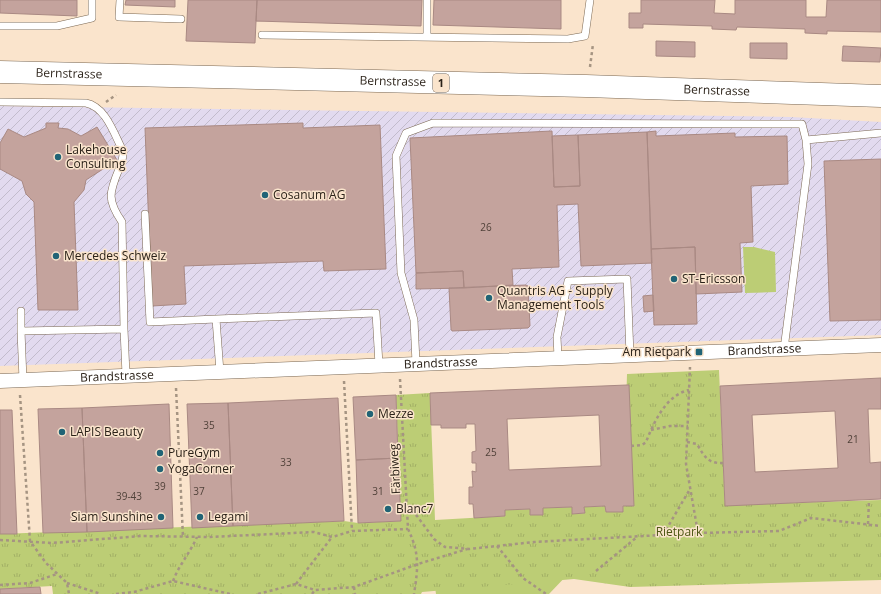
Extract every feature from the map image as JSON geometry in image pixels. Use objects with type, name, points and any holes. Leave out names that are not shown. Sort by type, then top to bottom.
[{"type":"main road","name":"Bernstrasse","points":[[0,72],[594,86],[881,96]]},
{"type":"street","name":"Brandstrasse","points":[[0,381],[881,345]]},
{"type":"lane","points":[[0,26],[57,26],[92,18],[92,0]]},
{"type":"lane","points":[[120,0],[120,16],[181,19]]},
{"type":"lane","points":[[427,36],[428,0]]},
{"type":"lane","points":[[262,35],[568,39],[585,36],[590,0]]},
{"type":"lane","points":[[0,102],[93,105],[105,118],[123,151],[124,157],[112,187],[110,200],[122,222],[126,375]]},
{"type":"lane","points":[[416,363],[414,320],[401,273],[396,156],[406,133],[433,123],[802,124],[806,140],[808,164],[784,349]]},
{"type":"lane","points":[[806,140],[881,133]]},
{"type":"lane","points":[[145,214],[150,322],[376,313],[379,365]]},
{"type":"lane","points":[[558,357],[557,337],[568,282],[576,281],[627,280],[630,355]]},
{"type":"lane","points":[[21,311],[21,380]]},
{"type":"lane","points":[[216,319],[220,372]]},
{"type":"lane","points":[[21,331],[124,329]]},
{"type":"path","points":[[97,108],[117,94]]},
{"type":"path","points":[[690,353],[686,464],[698,533]]},
{"type":"path","name":"Färbiweg","points":[[399,364],[406,508],[408,529],[416,545],[418,564],[414,594]]},
{"type":"path","points":[[344,367],[352,531]]},
{"type":"path","points":[[175,374],[183,537]]},
{"type":"path","points":[[21,380],[30,541],[46,563],[67,583],[101,594]]},
{"type":"path","points":[[631,446],[642,445],[646,442],[650,430],[665,405],[681,392],[689,390]]},
{"type":"path","points":[[650,430],[670,426],[688,426]]},
{"type":"path","points":[[687,442],[697,444],[707,460],[715,463],[723,463]]},
{"type":"path","points":[[663,535],[690,488]]},
{"type":"path","points":[[868,524],[869,500]]},
{"type":"path","points":[[406,508],[417,516],[434,539],[445,547],[470,549]]},
{"type":"path","points":[[258,594],[296,584],[315,590],[354,587],[418,564],[470,549],[497,546],[534,542],[698,533],[779,531],[811,518],[881,526]]},
{"type":"path","points":[[0,540],[52,543],[141,536],[197,537],[314,532],[332,537],[352,531],[408,529]]},
{"type":"path","points":[[173,581],[178,567],[190,552],[197,537]]},
{"type":"path","points":[[296,584],[332,537]]},
{"type":"path","points":[[596,571],[638,537]]},
{"type":"path","points":[[497,546],[523,578],[546,594]]},
{"type":"path","points":[[0,585],[30,583],[57,574]]},
{"type":"path","points":[[116,594],[134,592],[173,581],[230,594]]},
{"type":"path","points":[[67,583],[69,594]]},
{"type":"path","points":[[354,587],[355,594]]},
{"type":"path","points":[[312,594],[315,590]]},
{"type":"shaded area","points":[[0,106],[791,117],[881,122],[881,335],[0,366]]},
{"type":"green space","points":[[743,247],[754,247],[775,252],[776,292],[745,293]]},
{"type":"green space","name":"Rietpark","points":[[719,370],[725,505],[881,500],[881,580],[630,587],[574,579],[422,592],[421,594],[53,594],[52,586],[0,589],[0,534],[344,521],[358,523],[401,521],[396,395],[430,393],[435,520],[505,516],[505,510],[530,509],[530,515],[543,515],[543,508],[572,507],[572,514],[585,513],[584,507],[605,506],[606,512],[623,512],[627,374]]},
{"type":"green space","points":[[570,572],[549,594],[436,594],[434,580]]},
{"type":"building","points":[[0,0],[77,0],[77,16],[0,13]]},
{"type":"building","points":[[126,0],[175,0],[175,7],[125,5]]},
{"type":"building","points":[[188,0],[257,0],[255,43],[186,41]]},
{"type":"building","points":[[257,0],[422,0],[421,26],[256,21]]},
{"type":"building","points":[[434,0],[561,0],[561,29],[433,25]]},
{"type":"building","points":[[641,0],[715,0],[714,13],[735,14],[735,0],[806,0],[806,17],[826,17],[827,0],[881,0],[881,32],[827,31],[827,34],[805,33],[805,29],[737,27],[736,30],[712,29],[712,26],[643,24],[643,28],[629,28],[629,13],[641,13]]},
{"type":"building","points":[[656,41],[695,42],[695,57],[656,56]]},
{"type":"building","points":[[750,43],[787,43],[787,59],[750,58]]},
{"type":"building","points":[[843,46],[881,48],[880,62],[842,61]]},
{"type":"building","name":"Mercedes Schweiz","points":[[46,123],[59,123],[58,128],[68,129],[81,136],[97,127],[117,160],[86,180],[84,190],[74,202],[78,310],[38,310],[34,202],[26,194],[22,181],[0,169],[0,143],[8,129],[24,137],[46,128]]},
{"type":"building","name":"Cosanum AG","points":[[303,123],[303,128],[380,125],[386,269],[324,271],[323,261],[184,266],[186,304],[152,306],[145,128]]},
{"type":"building","points":[[552,131],[554,187],[580,186],[578,135],[647,132],[652,263],[581,266],[578,204],[557,205],[559,267],[512,269],[513,285],[464,288],[463,271],[416,273],[410,138]]},
{"type":"building","points":[[656,131],[656,136],[735,133],[735,137],[787,136],[788,184],[751,186],[753,242],[740,243],[742,292],[696,294],[695,247],[651,249],[647,132]]},
{"type":"building","points":[[578,135],[580,186],[554,187],[552,136]]},
{"type":"building","points":[[881,159],[881,320],[830,321],[824,161]]},
{"type":"building","name":"ST-Ericsson","points":[[695,247],[697,324],[654,325],[651,249]]},
{"type":"building","points":[[463,271],[464,288],[416,289],[416,273]]},
{"type":"building","name":"Quantris AG - Supply Management Tools","points":[[528,286],[530,326],[528,328],[452,331],[449,288]]},
{"type":"building","points":[[653,295],[654,311],[644,312],[643,296]]},
{"type":"building","points":[[881,378],[881,409],[868,409],[870,463],[881,462],[881,499],[725,506],[720,386]],"holes":[[[835,411],[838,468],[755,472],[752,415]]]},
{"type":"building","points":[[629,385],[634,506],[623,506],[623,512],[606,512],[605,506],[584,507],[585,513],[572,514],[572,507],[543,508],[543,515],[530,515],[530,509],[505,510],[505,516],[474,518],[473,504],[469,504],[469,487],[473,487],[472,471],[476,472],[476,463],[472,463],[472,452],[476,451],[475,424],[466,424],[466,428],[441,428],[441,425],[431,425],[430,393]],"holes":[[[599,415],[601,466],[509,470],[507,419]]]},
{"type":"building","points":[[396,395],[398,458],[356,460],[353,397]]},
{"type":"building","points":[[338,398],[344,521],[233,526],[228,403]]},
{"type":"building","points":[[228,403],[233,526],[192,528],[187,404]]},
{"type":"building","points":[[169,404],[173,528],[87,532],[82,408]]},
{"type":"building","points":[[82,408],[87,532],[43,533],[38,409]]},
{"type":"building","points":[[0,410],[12,410],[17,534],[0,534]]},
{"type":"building","points":[[398,458],[401,521],[358,523],[356,460]]},
{"type":"building","points":[[40,587],[41,594],[0,594],[0,589]]},
{"type":"place","name":"Lakehouse Consulting","points":[[58,157]]},
{"type":"place","name":"Cosanum AG","points":[[265,195]]},
{"type":"place","name":"Mercedes Schweiz","points":[[56,256]]},
{"type":"place","name":"ST-Ericsson","points":[[674,279]]},
{"type":"place","name":"Quantris AG - Supply Management Tools","points":[[489,298]]},
{"type":"place","name":"Am Rietpark","points":[[699,352]]},
{"type":"place","name":"Mezze","points":[[370,414]]},
{"type":"place","name":"LAPIS Beauty","points":[[62,432]]},
{"type":"place","name":"PureGym","points":[[160,453]]},
{"type":"place","name":"YogaCorner","points":[[160,469]]},
{"type":"place","name":"Blanc7","points":[[388,509]]},
{"type":"place","name":"Siam Sunshine","points":[[161,517]]},
{"type":"place","name":"Legami","points":[[200,517]]}]
